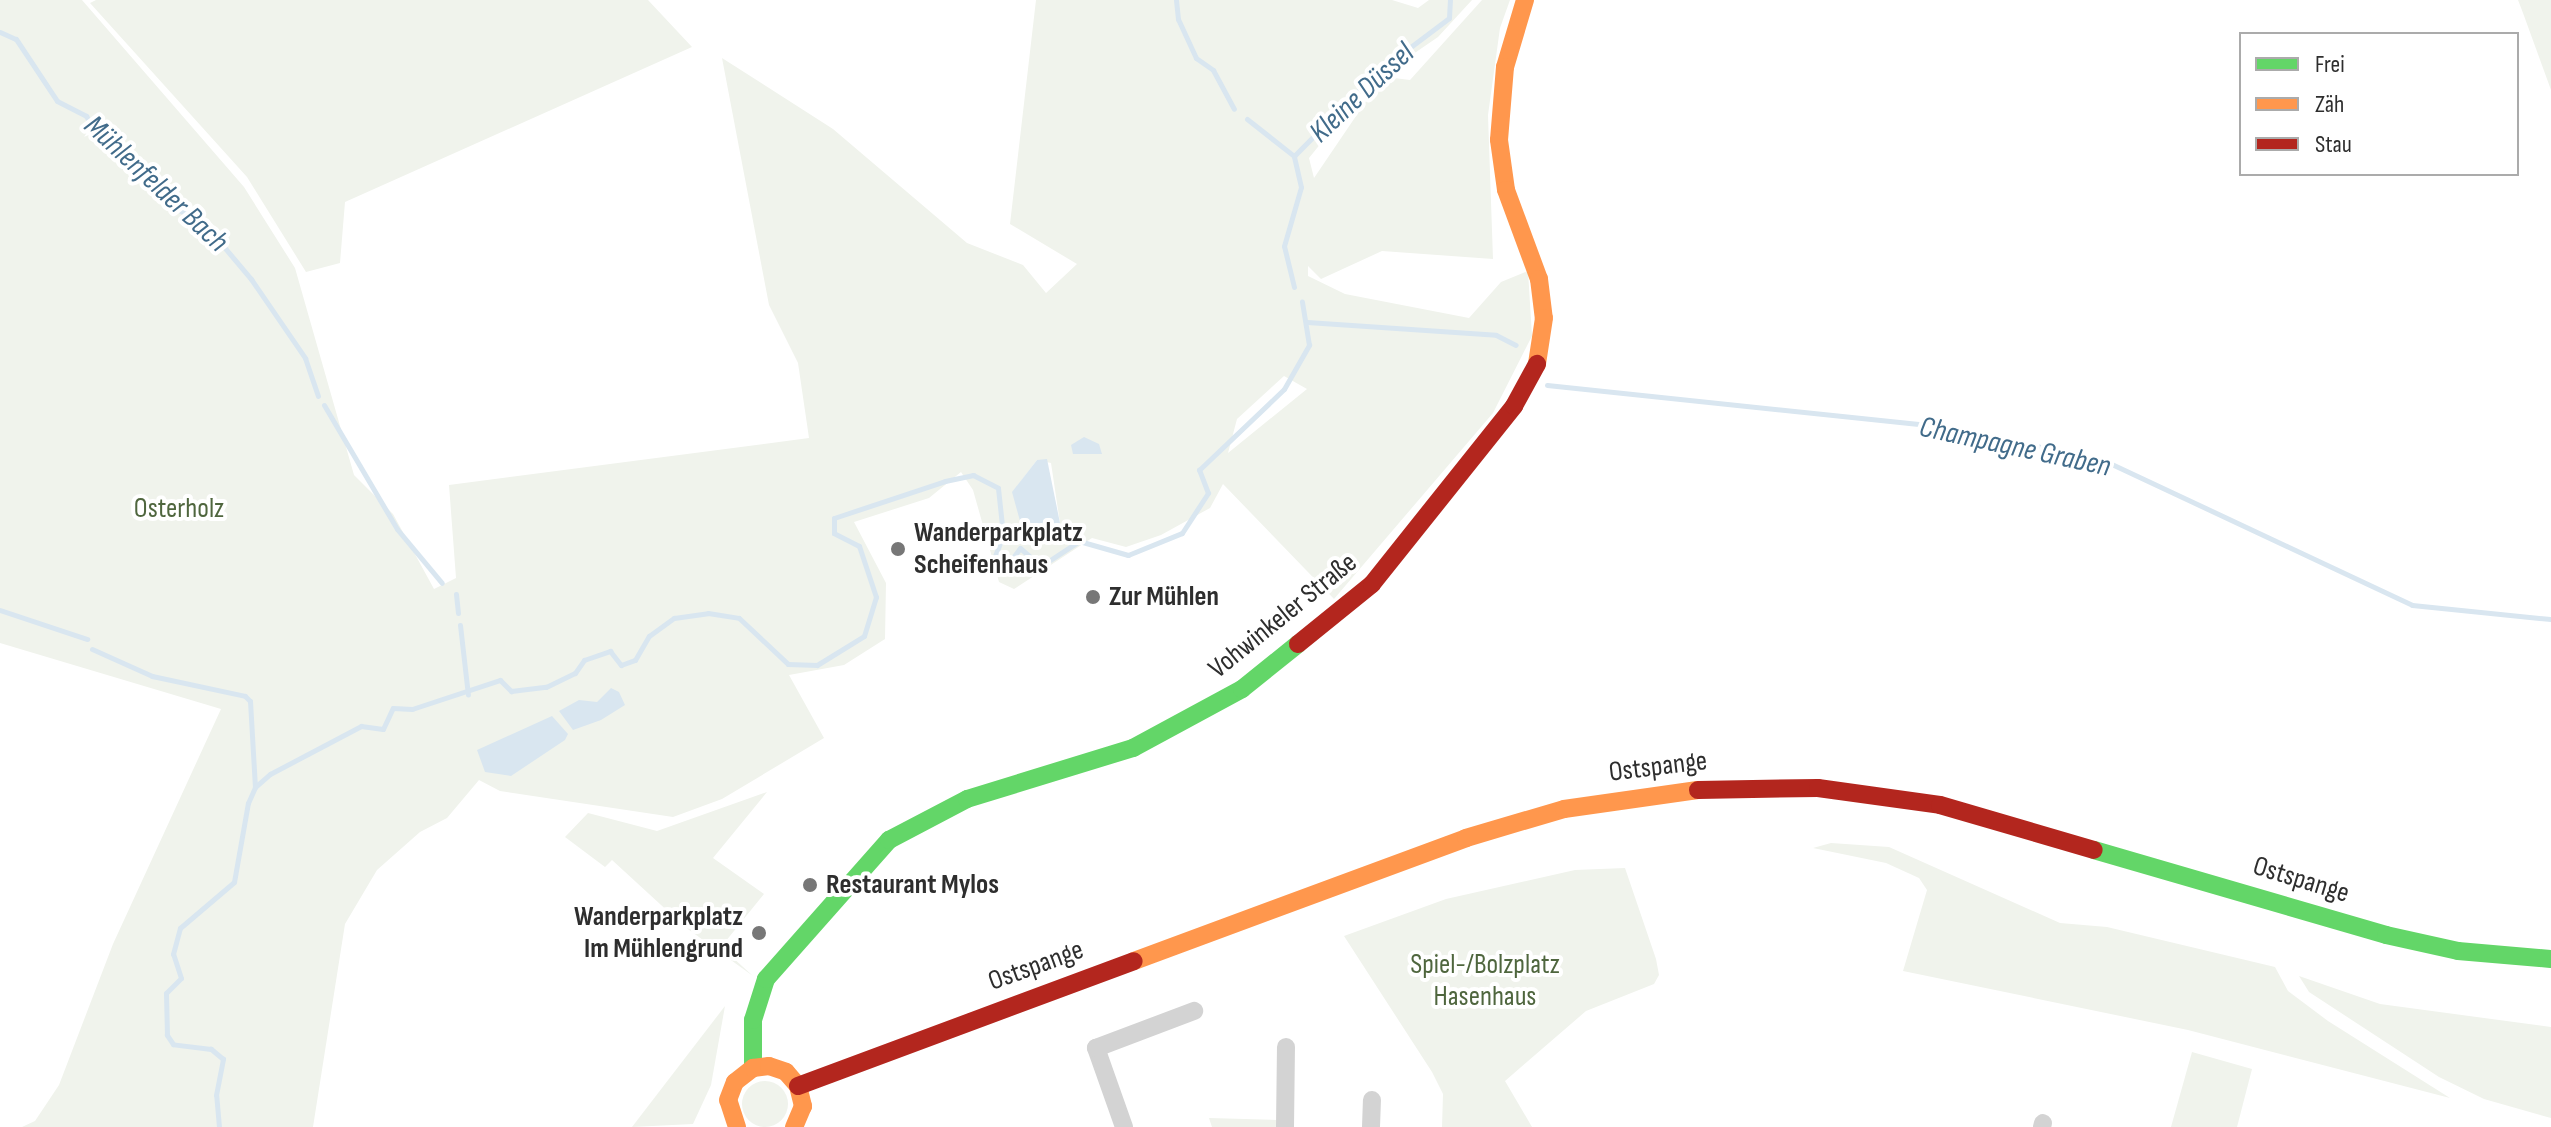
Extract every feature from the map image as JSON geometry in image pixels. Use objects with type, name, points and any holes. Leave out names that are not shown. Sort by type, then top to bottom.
[{"type":"main road","name":"Vohwinkeler Straße","points":[[753,1068],[755,1006],[766,979],[889,840],[967,799],[1133,748],[1242,689],[1372,584],[1514,406],[1537,366],[1544,318],[1539,279],[1506,190],[1499,140],[1505,67],[1525,0]]},
{"type":"main road","name":"Ostspange","points":[[798,1086],[1466,838],[1564,809],[1682,790],[1818,788],[1940,805],[2386,935],[2458,951],[2551,959]]},
{"type":"main road","points":[[730,1125],[731,1091],[753,1068],[780,1069],[798,1086],[803,1106],[797,1125]]},
{"type":"street","points":[[1124,1127],[1096,1048],[1194,1011]]},
{"type":"street","points":[[1285,1127],[1286,1047]]},
{"type":"street","points":[[1371,1127],[1372,1100]]},
{"type":"green space","name":"Osterholz","points":[[0,0],[82,0],[244,187],[295,268],[354,475],[393,514],[434,589],[456,578],[449,485],[809,438],[798,363],[769,305],[722,58],[833,129],[967,243],[1023,265],[1046,293],[1077,264],[1010,224],[1036,0],[1392,0],[1418,8],[1429,0],[1472,0],[1438,37],[1368,85],[1309,158],[1314,178],[1375,88],[1394,78],[1410,80],[1482,0],[1510,0],[1500,28],[1488,115],[1493,259],[1382,251],[1321,279],[1308,266],[1308,276],[1345,294],[1469,318],[1501,282],[1528,271],[1532,336],[1493,413],[1334,599],[1223,484],[1210,508],[1161,535],[1126,547],[1092,538],[1014,589],[999,582],[973,490],[961,472],[929,498],[854,522],[886,583],[885,639],[844,665],[789,675],[824,738],[722,799],[673,817],[500,791],[479,780],[447,818],[420,832],[377,870],[345,924],[313,1127],[22,1127],[35,1121],[59,1085],[113,944],[221,709],[0,643]],"holes":[[[1284,376],[1307,389],[1228,453],[1237,419]],[[1037,460],[1051,463],[1060,523],[1027,526],[1021,481]]]},
{"type":"green space","points":[[96,0],[648,0],[692,47],[345,202],[340,263],[306,272],[247,177],[90,3]]},
{"type":"green space","points":[[2518,0],[2551,0],[2551,90],[2523,13]]},
{"type":"green space","points":[[767,792],[713,858],[764,894],[721,947],[753,976],[685,927],[612,860],[605,867],[565,837],[588,813],[657,831]]},
{"type":"green space","points":[[1831,843],[1889,847],[2060,923],[2107,927],[2275,967],[2288,991],[2328,1021],[2450,1098],[2188,1030],[1903,971],[1927,890],[1919,878],[1886,863],[1813,848]]},
{"type":"green space","name":"Spiel-/Bolzplatz Hasenhaus","points":[[1625,868],[1656,959],[1659,975],[1654,984],[1586,1011],[1505,1081],[1532,1127],[1442,1127],[1443,1094],[1432,1072],[1344,936],[1446,899],[1575,870]]},
{"type":"green space","points":[[2299,976],[2380,1004],[2551,1027],[2551,1118],[2484,1099],[2439,1077],[2309,992]]},
{"type":"green space","points":[[725,1006],[711,1085],[693,1124],[632,1127]]},
{"type":"green space","points":[[2192,1052],[2252,1069],[2237,1127],[2171,1127]]},
{"type":"green space","points":[[765,1081],[781,1088],[788,1104],[781,1120],[765,1127],[749,1120],[742,1104],[749,1088]]},
{"type":"green space","points":[[1209,1118],[1277,1120],[1277,1127],[1212,1127]]},
{"type":"shaded area","points":[[1084,437],[1099,444],[1102,454],[1073,454],[1071,445]]},
{"type":"shaded area","points":[[1047,459],[1060,523],[1027,526],[1020,521],[1012,492],[1037,460]]},
{"type":"shaded area","points":[[611,688],[619,692],[625,705],[601,720],[573,730],[559,711],[579,700],[597,702]]},
{"type":"shaded area","points":[[552,716],[568,734],[565,740],[511,776],[485,772],[477,750]]},
{"type":"waterway","points":[[1176,0],[1178,19],[1196,58],[1213,70],[1234,109]]},
{"type":"waterway","name":"Kleine Düssel","points":[[1294,287],[1284,246],[1301,187],[1294,156],[1376,73],[1449,18],[1450,0]]},
{"type":"waterway","name":"Mühlenfelder Bach","points":[[0,32],[16,39],[57,101],[86,116],[102,142],[127,154],[137,175],[169,205],[203,222],[251,279],[305,358],[318,396]]},
{"type":"waterway","points":[[1247,119],[1294,156]]},
{"type":"waterway","name":"Kleine Düssel","points":[[219,1127],[216,1095],[223,1059],[211,1049],[173,1044],[167,1035],[166,993],[181,978],[173,954],[180,928],[234,882],[248,803],[255,787],[270,774],[361,726],[383,729],[393,708],[412,709],[500,680],[511,691],[546,687],[575,673],[584,660],[610,651],[621,665],[635,660],[649,636],[674,618],[708,613],[739,618],[788,664],[817,665],[864,636],[876,597],[859,546],[834,533],[834,518],[945,481],[973,475],[998,488],[1003,535],[994,559],[1011,560],[1020,548],[1041,566],[1079,541],[1128,555],[1182,533],[1208,493],[1199,470],[1284,389],[1309,345],[1302,302]]},
{"type":"waterway","name":"Champagne Graben","points":[[1307,322],[1496,335],[1516,345]]},
{"type":"waterway","name":"Champagne Graben","points":[[1547,385],[1945,427],[2103,460],[2412,605],[2551,619]]},
{"type":"waterway","name":"Mühlenfelder Bach","points":[[324,405],[397,529],[442,583]]},
{"type":"waterway","name":"Mühlenfelder Bach","points":[[456,594],[458,613]]},
{"type":"waterway","points":[[0,610],[87,639]]},
{"type":"waterway","name":"Mühlenfelder Bach","points":[[460,625],[468,695]]},
{"type":"waterway","points":[[92,649],[152,676],[245,696],[250,701],[255,787]]},
{"type":"traffic: fast","points":[[753,1068],[753,1020],[766,979],[889,840],[967,799],[1133,748],[1242,689],[1298,644]]},
{"type":"traffic: fast","points":[[2094,850],[2386,935],[2458,951],[2551,959]]},
{"type":"traffic: slow","points":[[1525,0],[1505,67],[1499,140],[1506,190],[1539,279],[1544,318],[1537,364]]},
{"type":"traffic: slow","points":[[1134,961],[1466,838],[1564,809],[1698,790]]},
{"type":"traffic: slow","points":[[737,1127],[728,1100],[735,1082],[753,1068],[769,1066],[786,1072],[798,1086],[803,1106],[794,1127]]},
{"type":"traffic: jam","points":[[1298,644],[1372,584],[1514,406],[1537,364]]},
{"type":"traffic: jam","points":[[1698,790],[1818,788],[1940,805],[2094,850]]},
{"type":"traffic: jam","points":[[798,1086],[1134,961]]},
{"type":"place","name":"Wanderparkplatz Scheifenhaus","points":[[898,549]]},
{"type":"place","name":"Zur Mühlen","points":[[1093,597]]},
{"type":"place","name":"Restaurant Mylos","points":[[810,885]]},
{"type":"place","name":"Wanderparkplatz Im Mühlengrund","points":[[759,933]]}]
